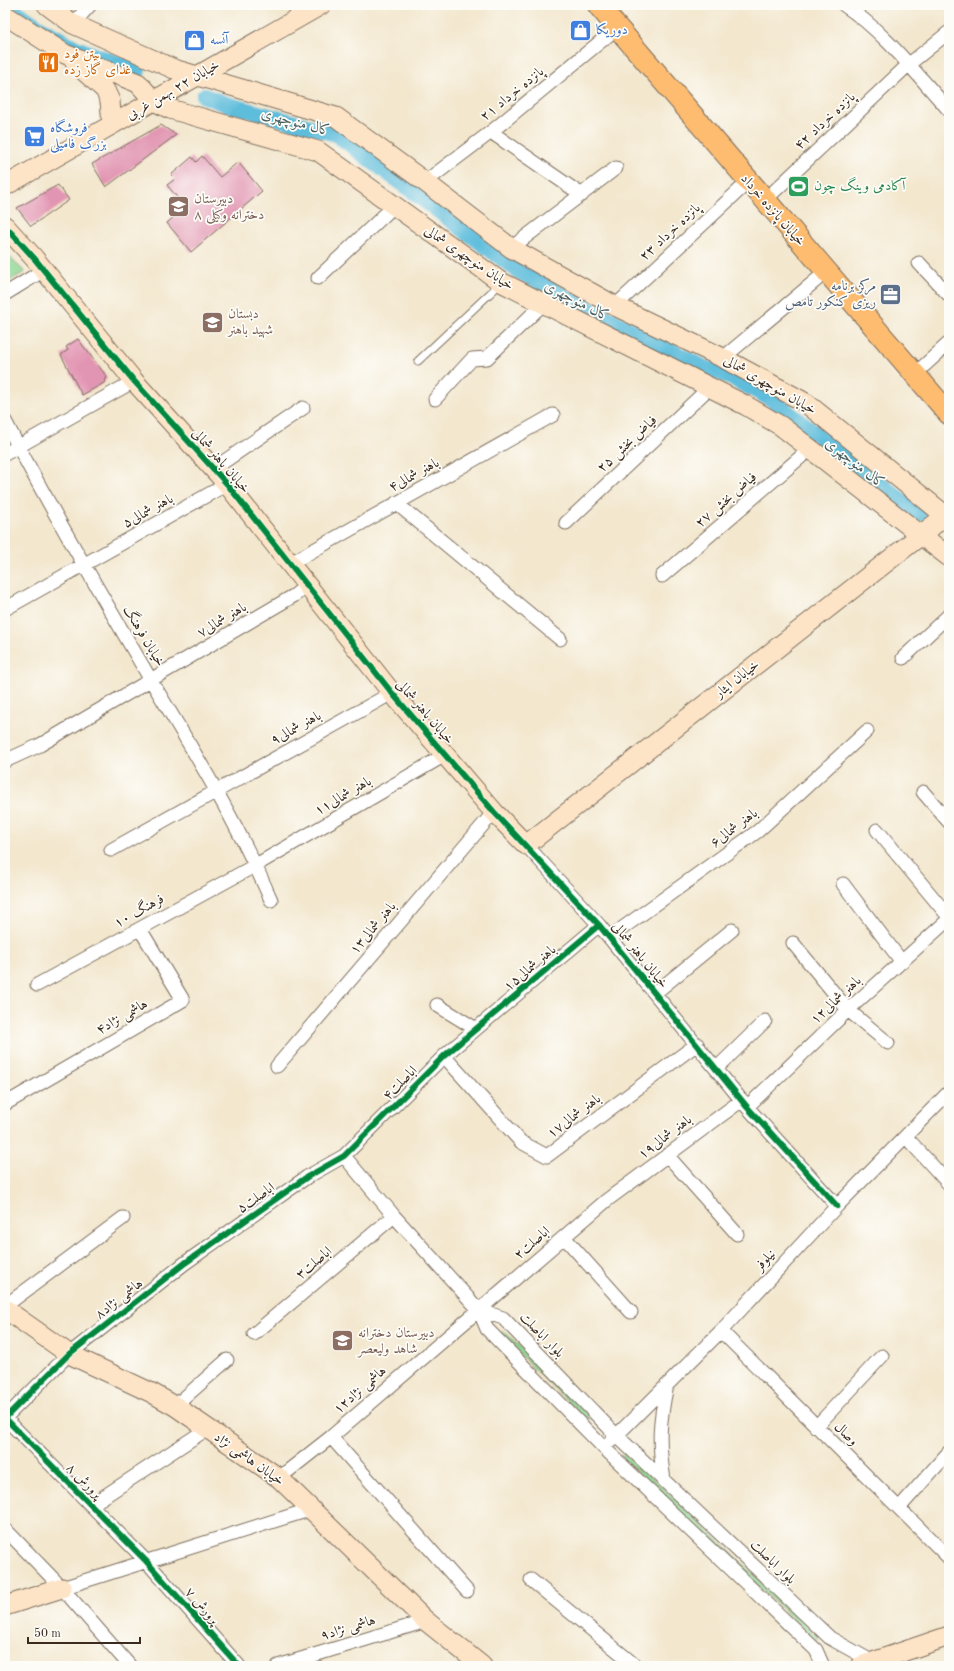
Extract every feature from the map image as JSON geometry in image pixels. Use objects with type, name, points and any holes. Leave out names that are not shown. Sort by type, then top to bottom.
[{"type":"main road","name":"خیابان پانزده خرداد","points":[[598,5],[764,201],[949,414]]},
{"type":"street","name":"خیابان منوچهری شمالی","points":[[48,5],[74,24],[162,65],[336,117],[425,182],[511,248],[615,306],[723,358],[806,403],[948,515]]},
{"type":"street","points":[[74,24],[90,5]]},
{"type":"street","points":[[844,5],[855,12],[887,41],[949,110]]},
{"type":"street","name":"خیابان ۲۲ بهمن غربی","points":[[5,186],[154,101],[306,8]]},
{"type":"street","name":"خیابان منوچهری شمالی","points":[[5,15],[65,54],[138,83],[154,101],[170,109],[318,151],[501,282],[710,387],[782,426],[949,557]]},
{"type":"street","name":"پانزده خرداد ۲۱","points":[[425,182],[491,132],[617,28]]},
{"type":"street","name":"پانزده خرداد ۴۲","points":[[764,201],[908,65],[949,32]]},
{"type":"street","points":[[65,54],[104,90],[110,101],[112,125]]},
{"type":"street","points":[[491,132],[582,195]]},
{"type":"street","points":[[511,248],[616,168]]},
{"type":"street","name":"پانزده خرداد ۲۳","points":[[615,306],[748,182]]},
{"type":"street","points":[[318,278],[394,206]]},
{"type":"street","name":"خیابان باهنر شمالی","points":[[5,226],[44,270],[134,381],[227,484],[291,563],[392,693],[494,812],[599,925],[716,1069],[837,1206]]},
{"type":"street","points":[[919,263],[949,296]]},
{"type":"street","points":[[5,294],[44,270]]},
{"type":"street","points":[[723,358],[826,272]]},
{"type":"street","points":[[435,399],[472,359],[487,358],[543,304]]},
{"type":"street","points":[[915,374],[949,343]]},
{"type":"street","points":[[5,454],[134,381]]},
{"type":"street","name":"فیاض بخش ۲۵","points":[[566,524],[710,387]]},
{"type":"street","points":[[214,469],[303,408]]},
{"type":"street","name":"باهنر شمالی۴","points":[[291,563],[553,415]]},
{"type":"street","name":"خیابان فرهنگ","points":[[5,421],[83,565],[217,790],[256,865],[271,900]]},
{"type":"street","name":"فیاض بخش ۲۷","points":[[662,576],[810,449]]},
{"type":"street","name":"باهنر شمالی۵","points":[[5,609],[227,484]]},
{"type":"street","points":[[396,503],[560,639]]},
{"type":"street","name":"خیابان ایثار","points":[[526,845],[948,515]]},
{"type":"street","name":"باهنر شمالی۷","points":[[5,761],[40,745],[295,595],[307,585]]},
{"type":"street","points":[[903,658],[949,615]]},
{"type":"street","name":"باهنر شمالی۹","points":[[111,850],[392,693]]},
{"type":"street","name":"باهنر شمالی۶","points":[[610,938],[758,831],[867,731]]},
{"type":"street","name":"باهنر شمالی۱۱","points":[[256,865],[445,755]]},
{"type":"street","points":[[924,792],[949,822]]},
{"type":"street","name":"باهنر شمالی۱۳","points":[[277,1066],[494,812]]},
{"type":"street","points":[[877,830],[949,918]]},
{"type":"street","name":"فرهنگ ۱۰","points":[[37,985],[256,865]]},
{"type":"street","points":[[843,884],[902,962]]},
{"type":"street","name":"باهنر شمالی۱۲","points":[[745,1103],[949,918]]},
{"type":"street","name":"باهنر شمالی۱۵","points":[[476,1029],[599,925]]},
{"type":"street","name":"هاشمی نژاد۴","points":[[5,1104],[183,1000],[140,929]]},
{"type":"street","points":[[655,993],[732,930]]},
{"type":"street","points":[[793,943],[848,1010],[888,1043]]},
{"type":"street","points":[[437,1005],[476,1029]]},
{"type":"street","points":[[716,1069],[765,1021]]},
{"type":"street","name":"اباصلت۴","points":[[344,1156],[444,1056],[476,1029]]},
{"type":"street","name":"باهنر شمالی۱۷","points":[[444,1056],[520,1142],[547,1156],[696,1044]]},
{"type":"street","name":"نیلوفر","points":[[603,1448],[721,1332],[837,1206],[949,1092]]},
{"type":"street","name":"باهنر شمالی۱۹","points":[[607,1200],[667,1155],[745,1103]]},
{"type":"street","points":[[906,1137],[949,1184]]},
{"type":"street","points":[[667,1155],[737,1234]]},
{"type":"street","points":[[344,1156],[394,1216],[479,1310],[487,1329],[603,1448],[816,1650],[823,1666]]},
{"type":"street","name":"اباصلت۵","points":[[185,1263],[307,1177],[344,1156]]},
{"type":"street","name":"اباصلت۲","points":[[479,1310],[607,1200]]},
{"type":"street","name":"اباصلت۳","points":[[254,1334],[394,1216]]},
{"type":"street","points":[[5,1306],[123,1218]]},
{"type":"street","points":[[564,1237],[631,1312]]},
{"type":"street","name":"هاشمی نژاد۸","points":[[5,1418],[69,1354],[185,1263]]},
{"type":"street","name":"خیابان هاشمی نژاد","points":[[5,1309],[69,1354],[175,1406],[279,1478],[426,1621],[482,1666]]},
{"type":"street","name":"بلوار اباصلت","points":[[479,1310],[503,1318],[616,1435],[830,1638],[867,1664]]},
{"type":"street","name":"هاشمی نژاد۱۲","points":[[279,1478],[331,1437],[479,1310]]},
{"type":"street","name":"وصال","points":[[721,1332],[949,1558]]},
{"type":"street","points":[[816,1427],[882,1356]]},
{"type":"street","points":[[175,1406],[227,1360]]},
{"type":"street","points":[[664,1480],[659,1431],[668,1384]]},
{"type":"street","name":"پرورش ۸","points":[[5,1418],[146,1561]]},
{"type":"street","points":[[91,1505],[207,1429]]},
{"type":"street","points":[[331,1437],[467,1591]]},
{"type":"street","points":[[899,1508],[949,1452]]},
{"type":"street","points":[[5,1606],[312,1509]]},
{"type":"street","points":[[5,1529],[62,1588],[130,1666]]},
{"type":"street","name":"پرورش ۷","points":[[146,1561],[239,1666]]},
{"type":"street","points":[[531,1580],[636,1666]]},
{"type":"street","name":"هاشمی نژاد۹","points":[[278,1666],[426,1621]]},
{"type":"street","points":[[867,1664],[949,1636]]},
{"type":"street","points":[[816,1650],[826,1648],[830,1638]]},
{"type":"lane","points":[[418,361],[501,282]]},
{"type":"green space","points":[[5,253],[25,272],[5,283]]},
{"type":"green space","points":[[504,1331],[589,1414],[590,1421],[584,1417],[503,1338],[501,1332]]},
{"type":"green space","points":[[623,1452],[627,1453],[818,1636],[818,1641],[816,1641],[623,1458]]},
{"type":"building","points":[[161,125],[176,135],[106,187],[92,164]]},
{"type":"building","points":[[202,156],[220,177],[238,162],[262,191],[191,252],[167,223],[185,207],[167,185],[175,179],[171,175],[192,157],[196,162]]},
{"type":"building","points":[[58,185],[69,200],[31,226],[17,208]]},
{"type":"building","points":[[78,339],[107,377],[104,383],[82,395],[61,355],[68,350],[66,347]]},
{"type":"waterway","name":"کال منوچهری","points":[[6,5],[40,28],[76,48],[138,71]]},
{"type":"waterway","name":"کال منوچهری","points":[[204,96],[229,105],[336,134],[521,273],[705,368],[728,376],[771,399],[919,514]]},
{"type":"cycle path","points":[[5,226],[34,258],[134,381],[227,484],[392,693],[494,812],[599,925],[747,1107],[837,1206]]},
{"type":"cycle path","points":[[239,1666],[146,1561],[5,1418],[69,1354],[185,1263],[307,1177],[344,1156],[444,1056],[599,925]]},
{"type":"place","name":"دوریکا","points":[[580,30]]},
{"type":"place","name":"آنسه","points":[[194,40]]},
{"type":"place","name":"بیتن فود غذای گاز زده","points":[[49,62]]},
{"type":"place","name":"فروشگاه بزرگ فامیلی","points":[[34,136]]},
{"type":"place","name":"آکادمی وینگ چون","points":[[799,186]]},
{"type":"place","name":"دبیرستان دخترانه وکیلی ۸","points":[[179,207]]},
{"type":"place","name":"مرکز برنامه ریزی کنکور تامص","points":[[891,294]]},
{"type":"place","name":"دبستان شهید باهنر","points":[[213,322]]},
{"type":"place","name":"دبیرستان دخترانه شاهد ولیعصر","points":[[342,1341]]}]
